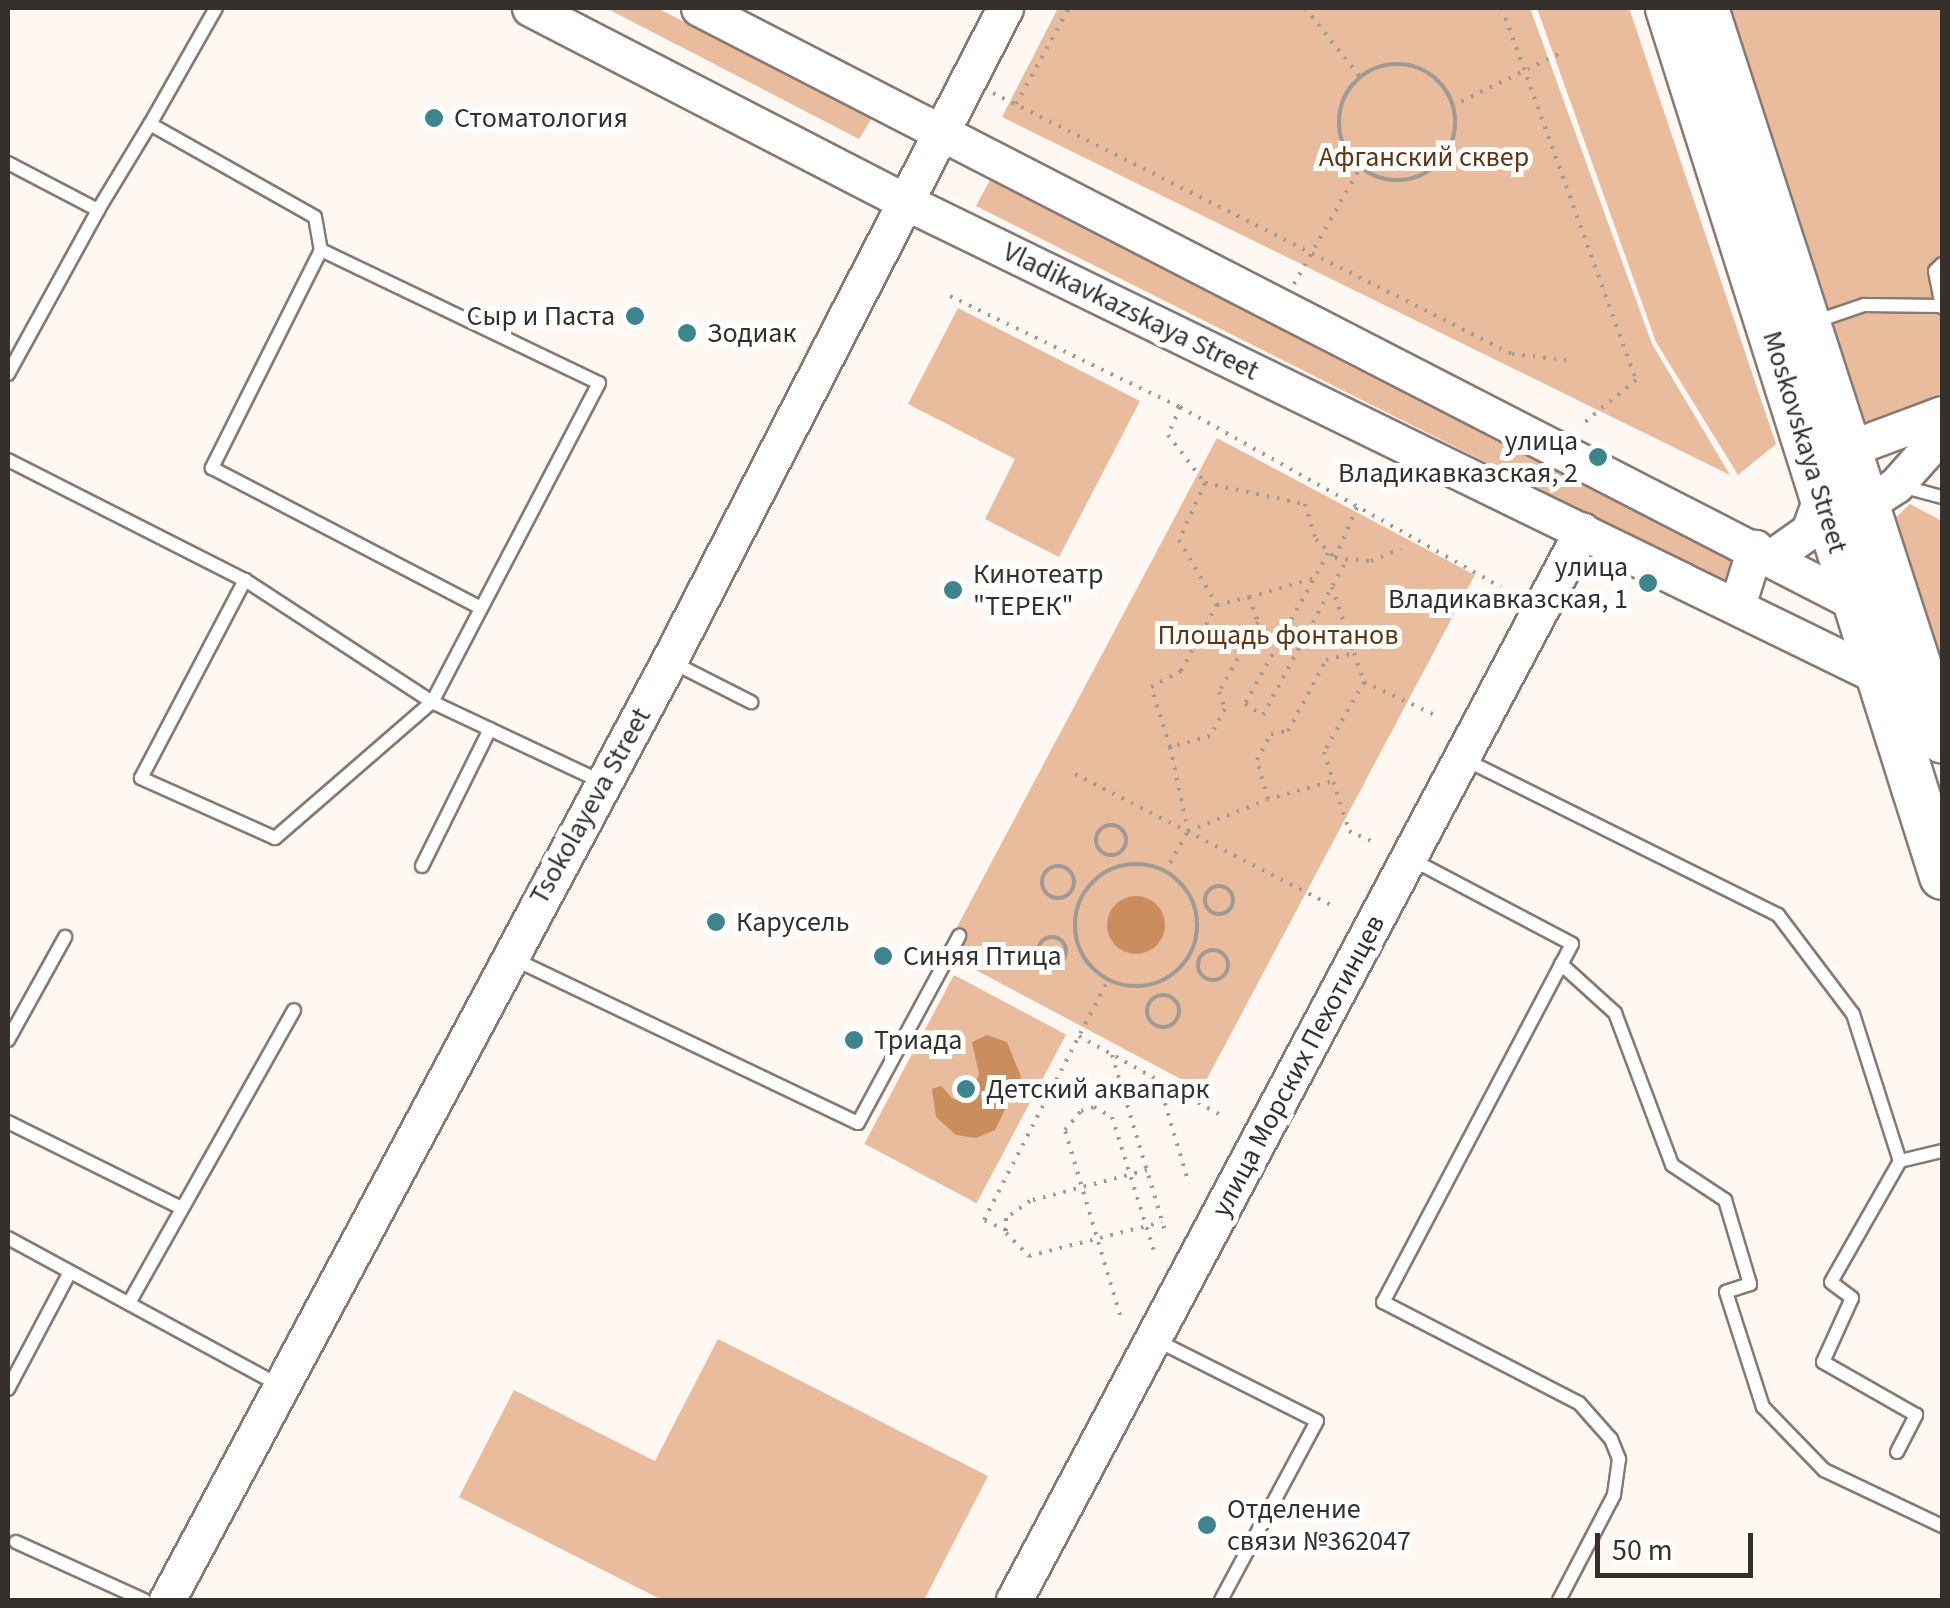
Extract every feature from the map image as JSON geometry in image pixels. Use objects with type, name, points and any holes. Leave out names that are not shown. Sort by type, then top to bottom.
[{"type":"highway","name":"Moskovskaya Street","points":[[1668,8],[1846,489]]},
{"type":"highway","name":"Moskovskaya Street","points":[[1705,8],[1806,325],[1874,596],[1942,740]]},
{"type":"highway","name":"Moskovskaya Street","points":[[1874,596],[1876,675],[1942,876]]},
{"type":"street","name":"Vladikavkazskaya Street","points":[[530,8],[904,201],[1876,675]]},
{"type":"street","name":"Tsokolayeva Street","points":[[167,1600],[669,661],[1005,8]]},
{"type":"street","points":[[704,9],[939,136],[1764,552],[1874,596]]},
{"type":"street","points":[[1736,606],[1764,552],[1810,531],[1846,489],[1942,414]]},
{"type":"street","points":[[1846,489],[1942,433]]},
{"type":"street","name":"улица Морских Пехотинцев","points":[[1014,1600],[1582,531]]},
{"type":"lane","points":[[8,374],[216,8]]},
{"type":"lane","points":[[150,124],[315,217],[321,250],[212,468],[481,608]]},
{"type":"lane","points":[[8,163],[98,210]]},
{"type":"lane","points":[[245,580],[142,778],[275,838],[432,702],[599,383],[321,250]]},
{"type":"lane","points":[[1806,325],[1864,306],[1942,306],[1934,271],[1942,264]]},
{"type":"lane","points":[[8,460],[245,580],[432,702],[604,784]]},
{"type":"lane","points":[[1846,489],[1942,497]]},
{"type":"lane","points":[[669,661],[751,702]]},
{"type":"lane","points":[[422,866],[490,729]]},
{"type":"lane","points":[[1462,758],[1778,915],[1852,1014],[1900,1161]]},
{"type":"lane","points":[[1408,858],[1572,944],[1384,1302],[1579,1403],[1611,1439],[1619,1459],[1614,1495],[1559,1600]]},
{"type":"lane","points":[[508,956],[858,1122],[959,936]]},
{"type":"lane","points":[[8,1040],[65,937]]},
{"type":"lane","points":[[1562,964],[1615,1012],[1672,1165],[1724,1200],[1750,1284],[1726,1292],[1763,1407],[1824,1470],[1942,1526]]},
{"type":"lane","points":[[130,1304],[294,1010]]},
{"type":"lane","points":[[8,1122],[181,1208]]},
{"type":"lane","points":[[1898,1452],[1916,1415],[1823,1362],[1852,1298],[1831,1282],[1900,1161],[1942,1150]]},
{"type":"lane","points":[[8,1238],[280,1385]]},
{"type":"lane","points":[[8,1390],[70,1272]]},
{"type":"lane","points":[[1153,1339],[1317,1420],[1221,1600]]},
{"type":"lane","points":[[16,1542],[144,1600]]},
{"type":"path","points":[[1016,104],[1069,8]]},
{"type":"path","points":[[1305,8],[1360,76]]},
{"type":"path","points":[[1502,8],[1636,380],[1580,426]]},
{"type":"path","points":[[1452,106],[1565,50]]},
{"type":"path","points":[[1390,65],[1422,69],[1442,84],[1452,106],[1452,140],[1437,165],[1412,178],[1385,179],[1360,168],[1342,143],[1338,120],[1342,100],[1360,76],[1390,65]]},
{"type":"path","points":[[1002,96],[1512,354],[1566,360]]},
{"type":"path","points":[[1290,292],[1360,168]]},
{"type":"path","points":[[950,296],[1180,407],[1501,588]]},
{"type":"path","points":[[1180,407],[1168,434],[1205,483],[1305,504],[1309,526],[1335,558],[1371,561],[1401,549]]},
{"type":"path","points":[[1205,483],[1179,540],[1217,605]]},
{"type":"path","points":[[1335,558],[1358,506]]},
{"type":"path","points":[[1328,553],[1245,704],[1263,715],[1346,561]]},
{"type":"path","points":[[1188,831],[1170,747],[1151,687],[1181,671],[1217,605],[1314,578]]},
{"type":"path","points":[[1332,587],[1364,682],[1433,714]]},
{"type":"path","points":[[1170,747],[1210,736],[1225,709],[1219,692],[1258,622],[1249,597]]},
{"type":"path","points":[[1268,799],[1257,760],[1271,734],[1288,731],[1326,660],[1354,653]]},
{"type":"path","points":[[1364,682],[1324,752],[1330,782],[1349,831],[1370,841]]},
{"type":"path","points":[[1075,774],[1335,906]]},
{"type":"path","points":[[1166,872],[1188,831],[1268,799],[1330,782]]},
{"type":"path","points":[[1116,854],[1096,844],[1105,826],[1116,826],[1126,836],[1116,854],[1119,866]]},
{"type":"path","points":[[1119,866],[1166,872],[1194,906],[1192,950],[1171,976],[1153,984],[1108,980],[1090,966],[1078,942],[1076,910],[1083,895],[1119,866]]},
{"type":"path","points":[[1072,890],[1066,868],[1052,868],[1044,876],[1052,896],[1072,890],[1083,895]]},
{"type":"path","points":[[1194,906],[1205,904],[1224,914],[1233,896],[1227,888],[1214,887],[1205,904]]},
{"type":"path","points":[[1066,947],[1052,936],[1038,952],[1042,961],[1057,964],[1066,947],[1078,942]]},
{"type":"path","points":[[1192,950],[1202,957],[1222,952],[1228,970],[1208,980],[1198,969],[1202,957]]},
{"type":"path","points":[[1108,980],[984,1220],[1006,1230],[1028,1256],[1162,1222]]},
{"type":"path","points":[[1153,984],[1157,996],[1148,1016],[1157,1026],[1169,1026],[1179,1007],[1172,998],[1157,996]]},
{"type":"path","points":[[1078,1036],[1224,1117]]},
{"type":"path","points":[[1112,1055],[1164,1230]]},
{"type":"path","points":[[1158,1080],[1189,1184]]},
{"type":"path","points":[[1120,1315],[1065,1130],[1070,1119],[1094,1106],[1112,1117],[1154,1251]]},
{"type":"path","points":[[1006,1230],[1011,1211],[1147,1170]]},
{"type":"green space","points":[[606,8],[657,8],[872,118],[859,139]]},
{"type":"green space","name":"Афганский сквер","points":[[1058,8],[1530,8],[1652,344],[1730,475],[1002,117]]},
{"type":"green space","points":[[1537,8],[1629,8],[1776,444],[1738,475],[1656,342]]},
{"type":"green space","points":[[1731,8],[1942,8],[1942,393],[1902,415],[1864,422]]},
{"type":"green space","points":[[990,180],[1741,566],[1732,586],[976,206]]},
{"type":"green space","points":[[958,308],[1140,401],[1059,557],[985,519],[1015,459],[908,404]]},
{"type":"green space","name":"Площадь фонтанов","points":[[1217,438],[1475,575],[1201,1090],[943,953]]},
{"type":"green space","points":[[1910,504],[1942,521],[1942,689],[1888,525]]},
{"type":"green space","name":"Детский аквапарк","points":[[954,975],[1066,1035],[976,1203],[864,1144]]},
{"type":"green space","points":[[718,1339],[988,1476],[924,1600],[662,1600],[459,1497],[514,1390],[655,1461]]},
{"type":"shaded area","points":[[1136,896],[1157,904],[1165,925],[1157,946],[1136,954],[1115,946],[1107,925],[1115,904]]},
{"type":"shaded area","points":[[987,1035],[1007,1042],[1021,1077],[995,1130],[976,1138],[956,1135],[936,1117],[932,1089],[941,1086],[954,1100],[972,1093],[979,1074],[972,1042]]},
{"type":"place","name":"Стоматология","points":[[434,118]]},
{"type":"place","name":"Сыр и Паста","points":[[635,316]]},
{"type":"place","name":"Зодиак","points":[[687,333]]},
{"type":"place","name":"улица Владикавказская, 2","points":[[1598,457]]},
{"type":"place","name":"улица Владикавказская, 1","points":[[1648,583]]},
{"type":"place","name":"Кинотеатр \"ТЕРЕК\"","points":[[953,590]]},
{"type":"place","name":"Карусель","points":[[716,922]]},
{"type":"place","name":"Синяя Птица","points":[[883,956]]},
{"type":"place","name":"Триада","points":[[854,1040]]},
{"type":"place","name":"Детский аквапарк","points":[[966,1089]]},
{"type":"place","name":"Отделение связи №362047","points":[[1207,1525]]}]
